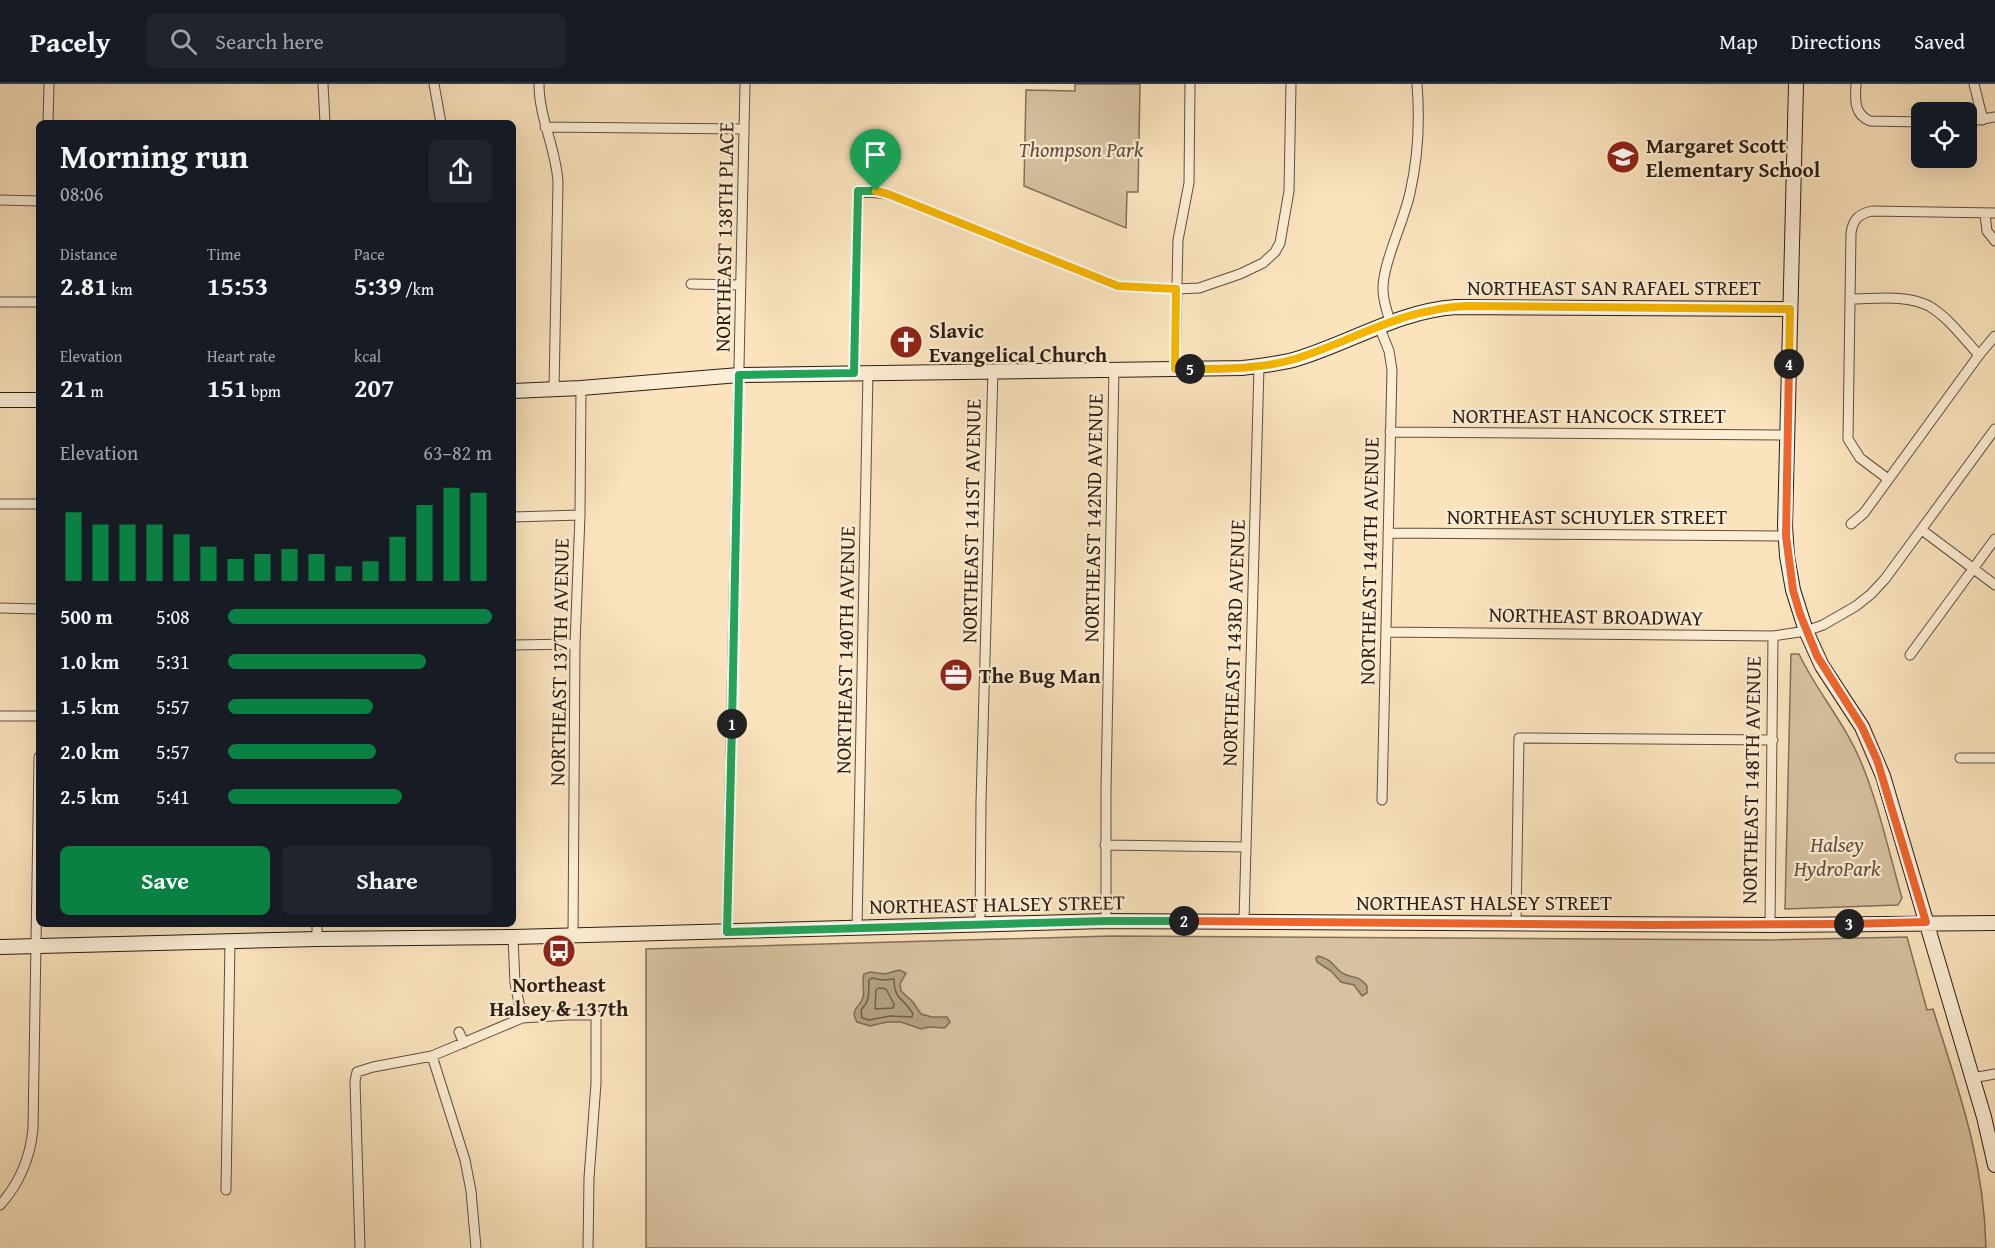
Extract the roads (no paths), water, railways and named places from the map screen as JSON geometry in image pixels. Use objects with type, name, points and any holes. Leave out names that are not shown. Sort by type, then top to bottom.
[{"type":"main road","points":[[1796,84],[1786,536],[1793,590],[1806,631],[1822,666],[1862,727],[1875,753],[1984,1118],[1995,1165]]},
{"type":"main road","name":"NORTHEAST SAN RAFAEL STREET","points":[[516,391],[555,390],[739,375],[1114,368],[1231,369],[1298,358],[1385,323],[1434,309],[1466,306],[1790,309]]},
{"type":"main road","points":[[0,400],[36,400]]},
{"type":"main road","name":"NORTHEAST HALSEY STREET","points":[[0,947],[317,939],[573,936],[1106,921],[1770,925],[1995,923]]},
{"type":"street","points":[[48,120],[49,84]]},
{"type":"street","points":[[324,84],[325,120]]},
{"type":"street","points":[[434,84],[440,120]]},
{"type":"street","points":[[539,84],[540,110],[555,159],[558,182],[555,390]]},
{"type":"street","name":"NORTHEAST 138TH PLACE","points":[[727,932],[745,84]]},
{"type":"street","points":[[1175,369],[1178,240],[1189,183],[1190,84]]},
{"type":"street","points":[[1176,289],[1199,288],[1240,274],[1263,263],[1275,252],[1280,243],[1288,204],[1291,84]]},
{"type":"street","name":"NORTHEAST 144TH AVENUE","points":[[1382,800],[1392,362],[1385,323],[1383,280],[1405,216],[1415,169],[1419,121],[1417,84]]},
{"type":"street","points":[[1856,84],[1857,110],[1863,118],[1870,121],[1911,122]]},
{"type":"street","points":[[1974,84],[1983,120]]},
{"type":"street","points":[[1977,121],[1995,117]]},
{"type":"street","points":[[545,126],[744,129]]},
{"type":"street","name":"NORTHEAST 140TH AVENUE","points":[[857,928],[861,373],[858,191],[888,194],[1118,286],[1176,289]]},
{"type":"street","points":[[0,200],[36,201]]},
{"type":"street","points":[[1888,479],[1860,458],[1848,440],[1851,233],[1856,218],[1872,211],[1990,214],[1987,231],[1995,241]]},
{"type":"street","points":[[691,284],[741,285]]},
{"type":"street","points":[[1850,299],[1903,300],[1922,303],[1941,315],[1979,355]]},
{"type":"street","points":[[0,302],[36,302]]},
{"type":"street","points":[[1851,524],[1864,513],[1995,336]]},
{"type":"street","name":"NORTHEAST 143RD AVENUE","points":[[1244,921],[1259,366]]},
{"type":"street","name":"NORTHEAST 142ND AVENUE","points":[[1106,921],[1105,845],[1114,368]]},
{"type":"street","name":"NORTHEAST 141ST AVENUE","points":[[980,924],[981,802],[993,370]]},
{"type":"street","name":"NORTHEAST 137TH AVENUE","points":[[573,936],[575,644],[580,515],[581,388]]},
{"type":"street","points":[[1806,631],[1841,616],[1871,594],[1922,530],[1995,429]]},
{"type":"street","name":"NORTHEAST HANCOCK STREET","points":[[1390,432],[1787,435]]},
{"type":"street","points":[[0,504],[36,504]]},
{"type":"street","points":[[516,517],[580,515]]},
{"type":"street","points":[[1922,530],[1995,585]]},
{"type":"street","name":"NORTHEAST SCHUYLER STREET","points":[[1388,533],[1786,536]]},
{"type":"street","points":[[1910,656],[1995,539]]},
{"type":"street","points":[[0,608],[36,609]]},
{"type":"street","name":"NORTHEAST BROADWAY","points":[[1386,632],[1773,636],[1806,631]]},
{"type":"street","name":"NORTHEAST 148TH AVENUE","points":[[1770,925],[1773,636]]},
{"type":"street","points":[[516,645],[575,644]]},
{"type":"street","points":[[0,716],[36,716]]},
{"type":"street","points":[[1516,924],[1519,738],[1773,740]]},
{"type":"street","points":[[1960,758],[1995,758]]},
{"type":"street","points":[[1105,845],[1245,847]]},
{"type":"street","points":[[0,1205],[15,1188],[23,1172],[32,1143],[36,927]]},
{"type":"street","points":[[317,927],[317,939]]},
{"type":"street","points":[[513,937],[515,984],[522,1018]]},
{"type":"street","points":[[226,1190],[230,941]]},
{"type":"street","points":[[360,1248],[355,1081],[357,1072],[432,1056],[522,1018],[568,1014],[596,1015],[596,1083],[589,1178],[588,1248]]},
{"type":"street","points":[[459,1032],[464,1043]]},
{"type":"street","points":[[432,1056],[465,1160],[471,1191],[476,1248]]},
{"type":"street","points":[[1972,1078],[1995,1074]]},
{"type":"water","points":[[1318,956],[1330,961],[1342,973],[1361,980],[1367,986],[1367,993],[1362,996],[1354,985],[1341,982],[1331,971],[1317,962]]},
{"type":"water","points":[[899,970],[906,973],[900,984],[901,991],[913,1002],[921,1014],[947,1017],[950,1022],[945,1028],[921,1029],[901,1022],[870,1026],[857,1022],[854,1012],[863,997],[864,974],[870,972],[885,974]]},
{"type":"place","name":"Margaret Scott Elementary School","points":[[1623,157]]},
{"type":"place","name":"Slavic Evangelical Church","points":[[906,342]]},
{"type":"place","name":"The Bug Man","points":[[956,675]]},
{"type":"place","name":"Northeast Halsey & 137th","points":[[559,951]]},
{"type":"park label","name":"Thompson Park","points":[[1081,149]]},
{"type":"park label","name":"Halsey HydroPark","points":[[1837,856]]}]
